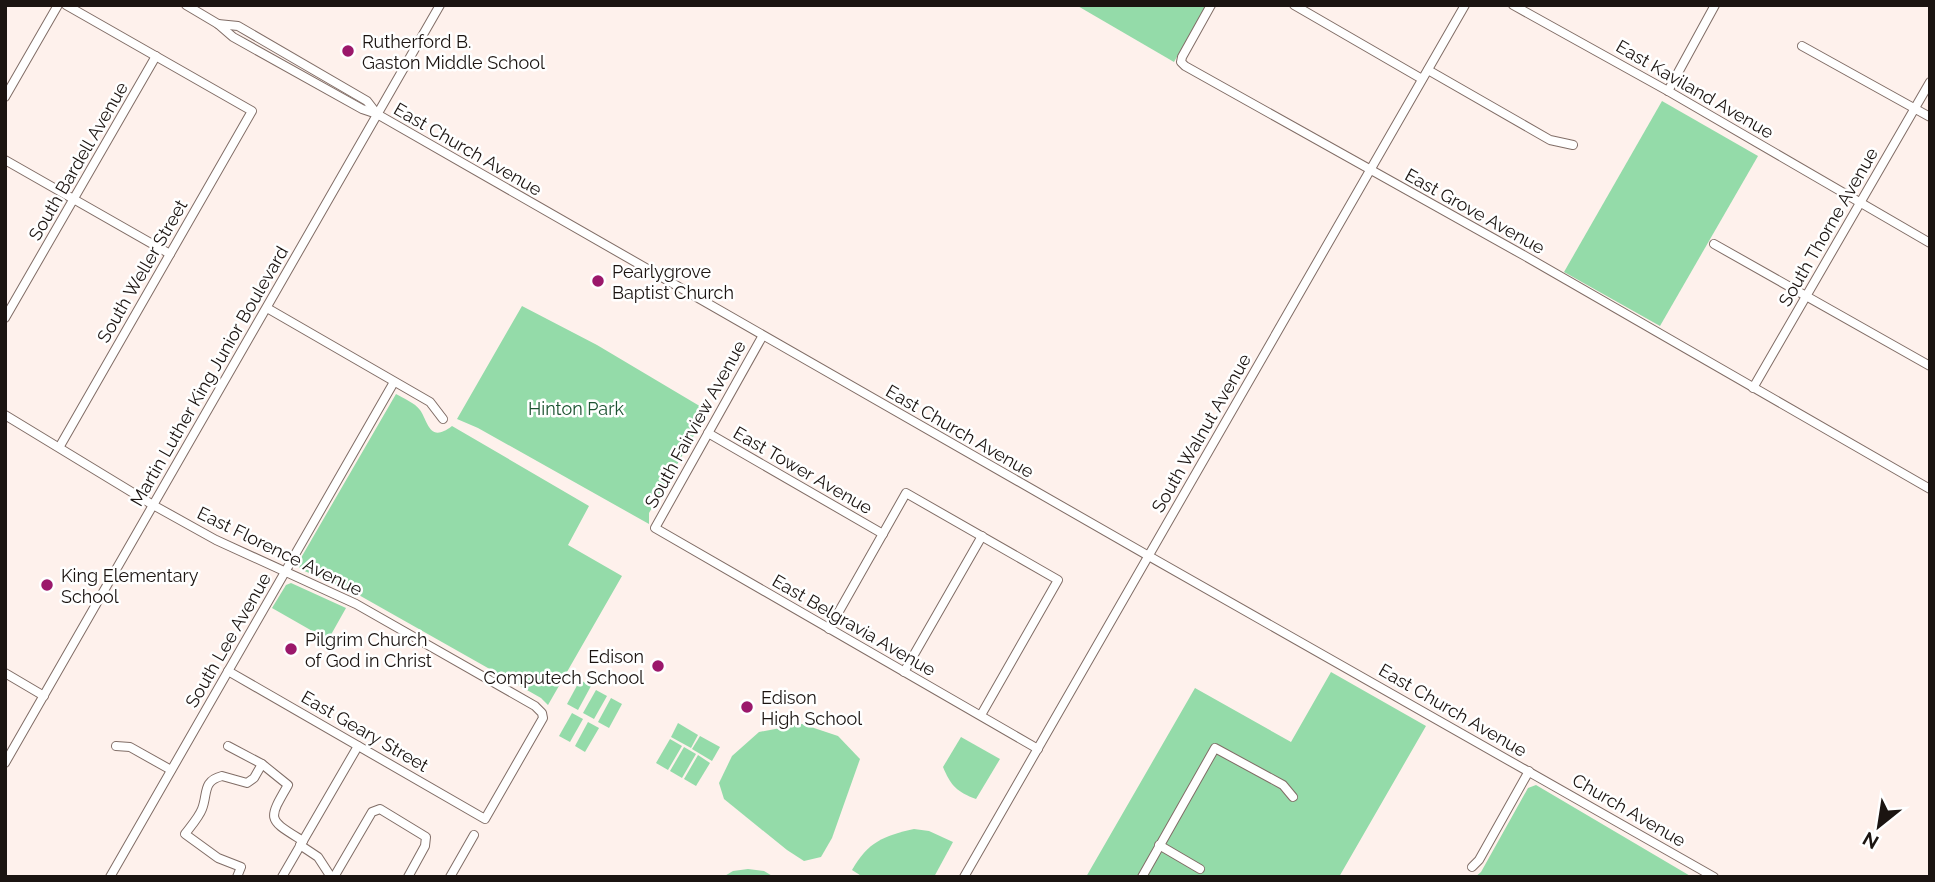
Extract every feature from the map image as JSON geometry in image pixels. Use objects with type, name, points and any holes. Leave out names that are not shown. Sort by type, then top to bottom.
[{"type":"street","points":[[5,97],[58,5]]},
{"type":"street","points":[[66,5],[156,56]]},
{"type":"street","name":"East Church Avenue","points":[[186,5],[244,43],[362,109],[377,114],[1148,558],[1529,771]]},
{"type":"street","name":"Martin Luther King Junior Boulevard","points":[[5,763],[440,5]]},
{"type":"street","name":"East Grove Avenue","points":[[1211,5],[1181,62],[1930,489]]},
{"type":"street","points":[[1294,5],[1422,79]]},
{"type":"street","name":"South Walnut Avenue","points":[[964,877],[1465,5]]},
{"type":"street","name":"East Kaviland Avenue","points":[[1513,5],[1668,91],[1930,243]]},
{"type":"street","points":[[1668,91],[1715,5]]},
{"type":"street","points":[[1802,46],[1930,117]]},
{"type":"street","name":"South Weller Street","points":[[60,446],[252,111],[156,56]]},
{"type":"street","name":"South Bardell Avenue","points":[[5,318],[9,303],[74,199],[156,56]]},
{"type":"street","points":[[1427,70],[1550,140],[1573,145]]},
{"type":"street","name":"South Thorne Avenue","points":[[1753,388],[1930,82]]},
{"type":"street","points":[[5,160],[170,254]]},
{"type":"street","points":[[1714,244],[1930,366]]},
{"type":"street","points":[[267,308],[430,402],[443,419]]},
{"type":"street","name":"South Fairview Avenue","points":[[655,528],[762,337]]},
{"type":"street","name":"South Lee Avenue","points":[[110,877],[394,382]]},
{"type":"street","name":"East Florence Avenue","points":[[5,415],[216,540],[356,604],[535,706],[542,713],[540,724],[485,819]]},
{"type":"street","name":"East Tower Avenue","points":[[708,433],[883,534]]},
{"type":"street","points":[[829,628],[906,493],[982,536],[1058,580],[981,715]]},
{"type":"street","name":"East Belgravia Avenue","points":[[655,528],[1038,749]]},
{"type":"street","points":[[904,672],[982,536]]},
{"type":"street","name":"East Geary Street","points":[[228,671],[485,819]]},
{"type":"street","points":[[5,673],[44,696]]},
{"type":"street","points":[[116,746],[130,747],[171,770]]},
{"type":"street","points":[[228,746],[262,764],[288,785],[273,810],[274,818],[318,857],[333,877],[372,812],[380,809],[426,837],[425,846],[408,877]]},
{"type":"street","points":[[282,877],[358,746]]},
{"type":"street","points":[[1142,877],[1214,748],[1283,785],[1293,797]]},
{"type":"street","points":[[237,877],[242,867],[218,858],[185,834],[202,808],[205,788],[209,783],[222,776],[247,783],[254,778],[262,764]]},
{"type":"street","points":[[1472,867],[1479,860],[1529,771]]},
{"type":"street","name":"Church Avenue","points":[[1529,771],[1714,877]]},
{"type":"street","points":[[450,877],[474,835]]},
{"type":"street","points":[[1159,845],[1200,869]]},
{"type":"green space","points":[[1076,5],[1207,5],[1174,62]]},
{"type":"green space","points":[[1662,101],[1758,156],[1660,326],[1564,272]]},
{"type":"green space","name":"Hinton Park","points":[[522,306],[597,345],[708,411],[649,513],[649,524],[478,428],[457,419]]},
{"type":"green space","points":[[396,394],[418,407],[434,432],[444,431],[452,426],[589,506],[568,545],[622,576],[548,705],[541,698],[357,594],[300,569],[298,563]]},
{"type":"green space","points":[[291,583],[346,608],[328,640],[272,608],[286,585]]},
{"type":"green space","points":[[1331,672],[1426,726],[1339,877],[1086,877],[1195,688],[1291,742]]},
{"type":"green space","points":[[580,680],[591,686],[578,710],[567,704]]},
{"type":"green space","points":[[596,690],[607,696],[594,719],[583,713]]},
{"type":"green space","points":[[611,698],[622,704],[609,728],[598,722]]},
{"type":"green space","points":[[572,713],[583,719],[570,742],[559,736]]},
{"type":"green space","points":[[588,722],[599,728],[585,752],[575,746]]},
{"type":"green space","points":[[678,723],[698,735],[691,748],[671,737]]},
{"type":"green space","points":[[802,724],[838,736],[860,759],[832,838],[821,857],[804,861],[724,799],[719,783],[732,756],[759,732]]},
{"type":"green space","points":[[700,736],[720,747],[712,761],[692,749]]},
{"type":"green space","points":[[961,737],[1000,759],[976,799],[955,788],[943,767]]},
{"type":"green space","points":[[670,739],[682,746],[668,770],[656,763]]},
{"type":"green space","points":[[684,747],[696,754],[682,778],[670,771]]},
{"type":"green space","points":[[698,755],[710,763],[696,786],[684,779]]},
{"type":"green space","points":[[1536,785],[1692,877],[1475,877],[1481,872],[1528,788]]},
{"type":"green space","points":[[914,829],[929,831],[953,842],[934,877],[863,877],[852,870],[864,853],[877,842],[893,834]]},
{"type":"green space","points":[[733,871],[764,871],[774,877],[723,877]]},
{"type":"place","name":"Rutherford B. Gaston Middle School","points":[[348,51]]},
{"type":"place","name":"Pearlygrove Baptist Church","points":[[598,281]]},
{"type":"place","name":"King Elementary School","points":[[47,585]]},
{"type":"place","name":"Pilgrim Church of God in Christ","points":[[291,649]]},
{"type":"place","name":"Edison Computech School","points":[[658,666]]},
{"type":"place","name":"Edison High School","points":[[747,707]]}]
